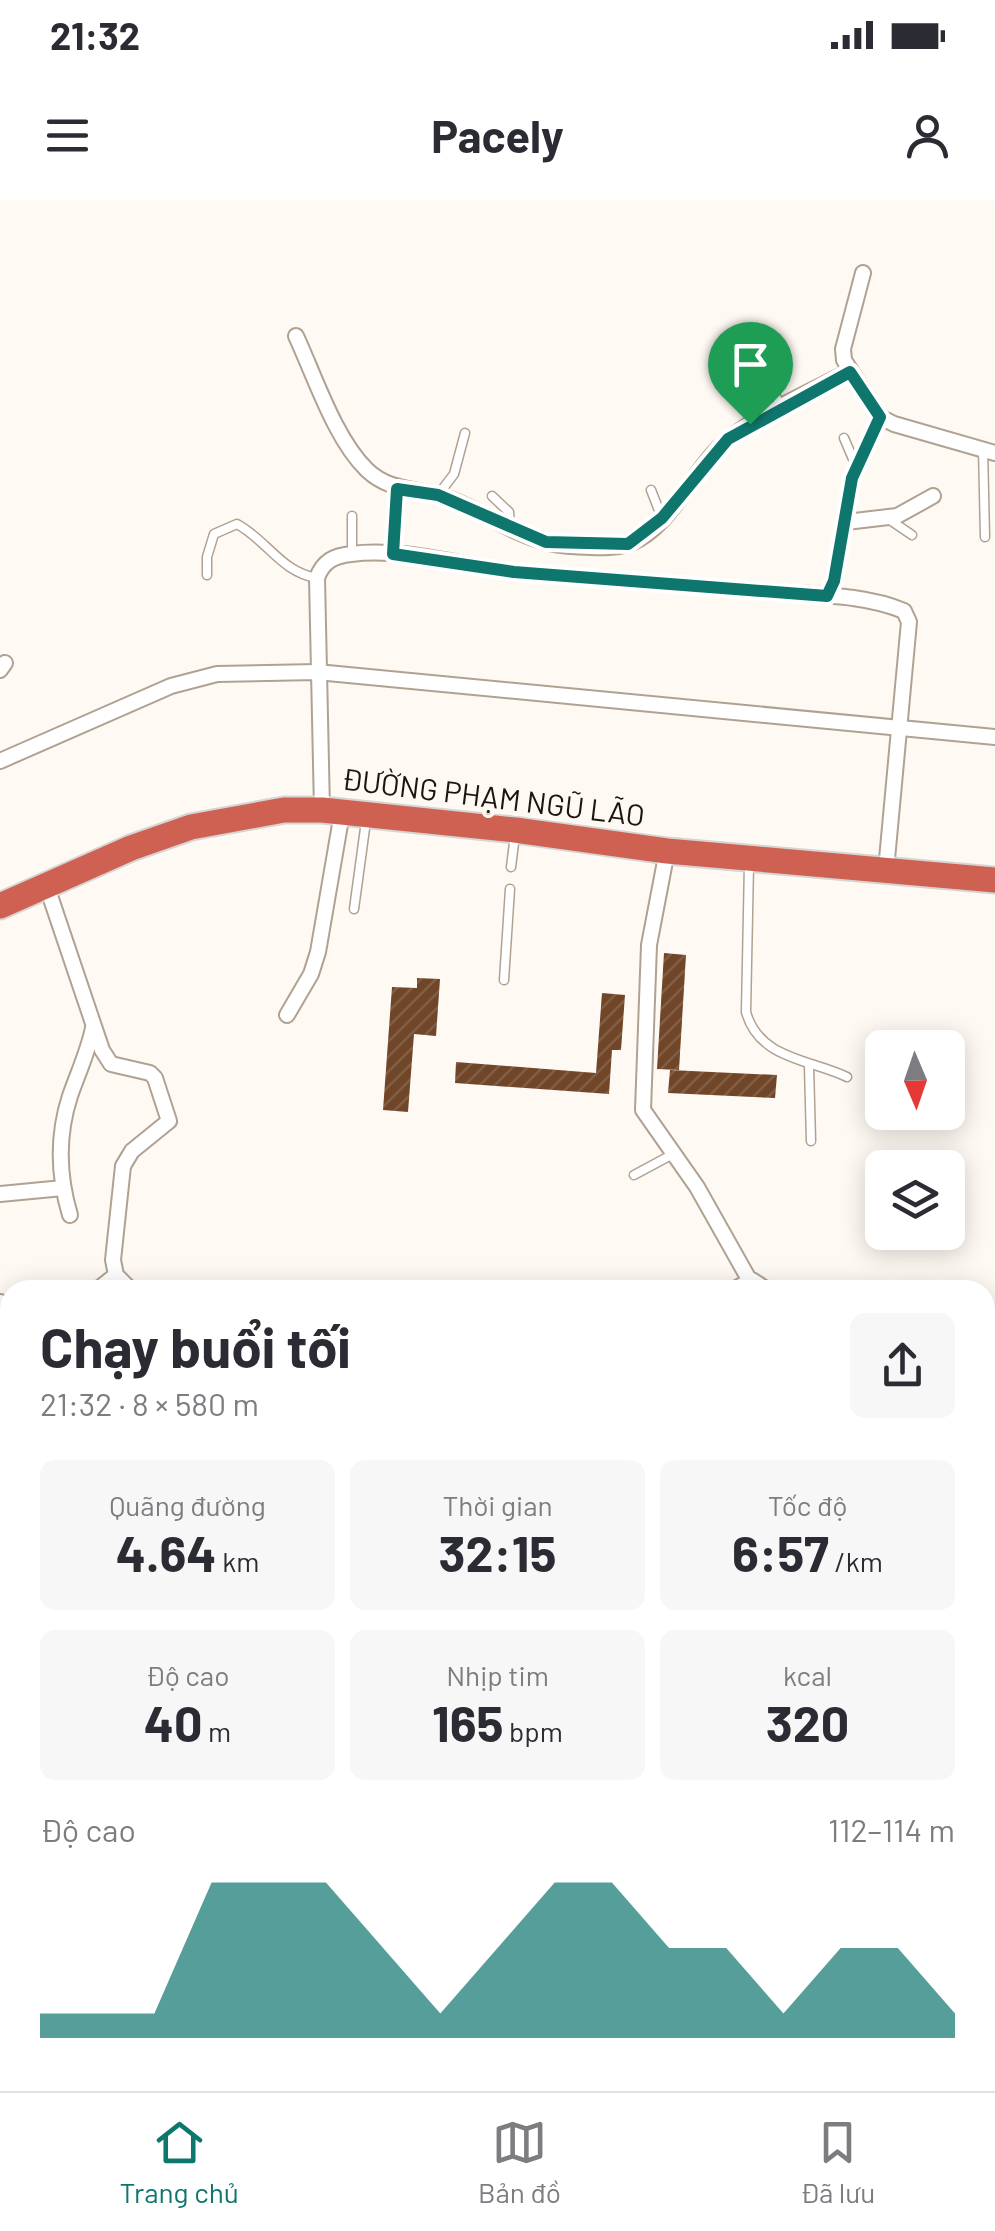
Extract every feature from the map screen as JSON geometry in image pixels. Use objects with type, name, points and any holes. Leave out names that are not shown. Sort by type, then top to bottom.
[{"type":"highway","name":"ĐƯỜNG PHẠM NGŨ LÃO","points":[[0,906],[131,848],[192,827],[284,810],[515,830],[667,851],[995,880]]},
{"type":"street","points":[[863,273],[843,350],[850,372],[880,417],[989,451]]},
{"type":"street","points":[[296,336],[342,435],[364,468],[397,489],[438,495],[546,542],[618,546],[640,538],[662,518],[728,439],[850,372]]},
{"type":"street","points":[[827,596],[834,581],[856,466],[880,417]]},
{"type":"street","points":[[393,554],[397,489]]},
{"type":"street","points":[[846,522],[887,518],[933,496]]},
{"type":"street","points":[[287,1015],[311,974],[318,952],[344,813],[317,672],[317,578],[329,559],[352,554],[393,554],[514,572],[827,596],[904,611],[909,622],[886,870]]},
{"type":"street","points":[[0,761],[171,686],[216,674],[317,672],[995,737]]},
{"type":"street","points":[[667,851],[648,946],[644,1110],[675,1152],[751,1280]]},
{"type":"street","points":[[47,887],[94,1027],[111,1064],[150,1073],[170,1121],[132,1151],[123,1166],[113,1260],[121,1280]]},
{"type":"street","points":[[70,1216],[63,1188],[60,1144],[68,1102],[94,1027]]},
{"type":"street","points":[[0,1194],[63,1188]]},
{"type":"street","points":[[110,1280],[116,1275]]},
{"type":"lane","points":[[768,381],[782,408]]},
{"type":"lane","points":[[438,495],[454,474],[466,433]]},
{"type":"lane","points":[[844,438],[856,466]]},
{"type":"lane","points":[[985,537],[989,451]]},
{"type":"lane","points":[[651,490],[662,518]]},
{"type":"lane","points":[[492,496],[509,512],[510,526]]},
{"type":"lane","points":[[352,516],[352,554]]},
{"type":"lane","points":[[887,518],[912,536]]},
{"type":"lane","points":[[207,574],[214,534],[237,524],[286,566],[317,578]]},
{"type":"lane","points":[[344,813],[354,909]]},
{"type":"lane","points":[[512,867],[515,830]]},
{"type":"lane","points":[[749,857],[746,1012],[750,1030],[764,1043],[809,1066],[847,1077]]},
{"type":"lane","points":[[504,980],[510,889]]},
{"type":"lane","points":[[809,1066],[811,1141]]},
{"type":"lane","points":[[634,1175],[675,1152]]},
{"type":"building","points":[[664,953],[686,955],[679,1070],[657,1069]]},
{"type":"building","points":[[417,978],[440,979],[436,1036],[414,1034],[408,1112],[383,1110],[392,987],[417,988]]},
{"type":"building","points":[[602,993],[625,995],[621,1050],[612,1050],[609,1094],[455,1083],[456,1062],[596,1073]]},
{"type":"building","points":[[670,1070],[777,1075],[775,1098],[668,1093]]},
{"type":"route","points":[[850,372],[880,417],[852,478],[834,581],[827,596],[514,572],[393,554],[397,489],[438,495],[546,542],[628,544],[662,518],[728,439],[750,424],[850,372]]}]
